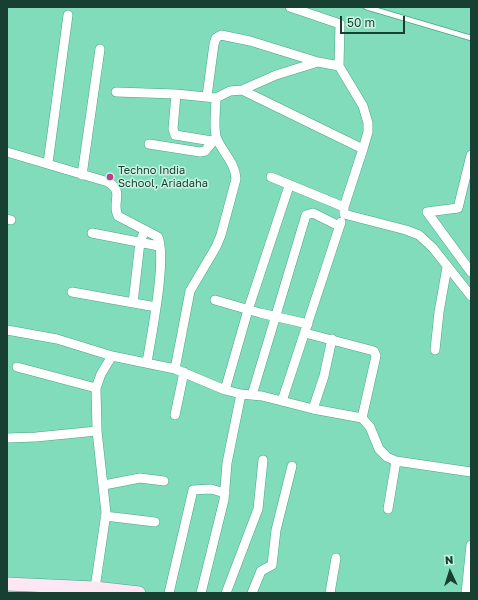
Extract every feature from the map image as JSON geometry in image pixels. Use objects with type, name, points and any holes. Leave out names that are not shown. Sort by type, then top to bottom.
[{"type":"street","points":[[282,401],[368,132],[366,114],[339,66],[340,24],[290,7]]},
{"type":"street","points":[[48,163],[68,15]]},
{"type":"street","points":[[175,415],[190,291],[216,247],[236,179],[234,166],[214,140],[211,97],[214,44],[216,38],[221,35],[250,41],[318,62],[339,66]]},
{"type":"street","points":[[82,175],[100,49]]},
{"type":"street","points":[[116,92],[211,97],[230,91],[242,90],[276,75],[318,62]]},
{"type":"street","points":[[242,90],[363,149]]},
{"type":"street","points":[[176,94],[173,129],[174,135],[214,140]]},
{"type":"street","points":[[149,144],[200,152],[205,151],[214,140]]},
{"type":"street","points":[[7,152],[48,163],[113,185],[118,193],[116,209],[118,216],[158,237],[160,246],[160,269],[156,307],[147,363]]},
{"type":"street","points":[[471,155],[458,208],[427,212],[471,272]]},
{"type":"street","points":[[270,177],[344,210],[419,235],[433,248],[471,296]]},
{"type":"street","points":[[225,390],[248,310],[289,186]]},
{"type":"street","points":[[252,394],[306,215],[313,213],[339,226]]},
{"type":"street","points":[[133,303],[140,242],[145,230]]},
{"type":"street","points":[[92,233],[160,246]]},
{"type":"street","points":[[435,350],[439,312],[447,267]]},
{"type":"street","points":[[72,292],[156,307]]},
{"type":"street","points":[[215,300],[274,317],[332,339],[371,350],[376,353],[362,418]]},
{"type":"street","points":[[7,330],[57,339],[112,356],[180,371],[225,390],[241,394],[252,394],[313,409],[362,418],[370,427],[379,449],[387,457],[396,461],[471,472]]},
{"type":"street","points":[[313,409],[325,372],[332,339]]},
{"type":"street","points":[[95,588],[105,516],[104,485],[97,431],[96,388],[101,374],[112,356]]},
{"type":"street","points":[[17,367],[96,388]]},
{"type":"street","points":[[201,593],[225,493],[227,462],[241,394]]},
{"type":"street","points":[[7,438],[36,438],[97,431]]},
{"type":"street","points":[[226,593],[236,562],[258,509],[263,460]]},
{"type":"street","points":[[388,509],[396,461]]},
{"type":"street","points":[[252,593],[262,571],[272,565],[276,530],[292,466]]},
{"type":"street","points":[[104,485],[140,478],[164,481]]},
{"type":"street","points":[[169,593],[193,490],[211,489],[225,493]]},
{"type":"street","points":[[105,516],[155,522]]},
{"type":"street","points":[[466,593],[471,544]]},
{"type":"street","points":[[330,593],[336,558]]},
{"type":"street","points":[[7,584],[95,588],[136,593]]},
{"type":"lane","points":[[366,7],[471,38]]},
{"type":"place","name":"Techno India School, Ariadaha","points":[[110,177]]}]
